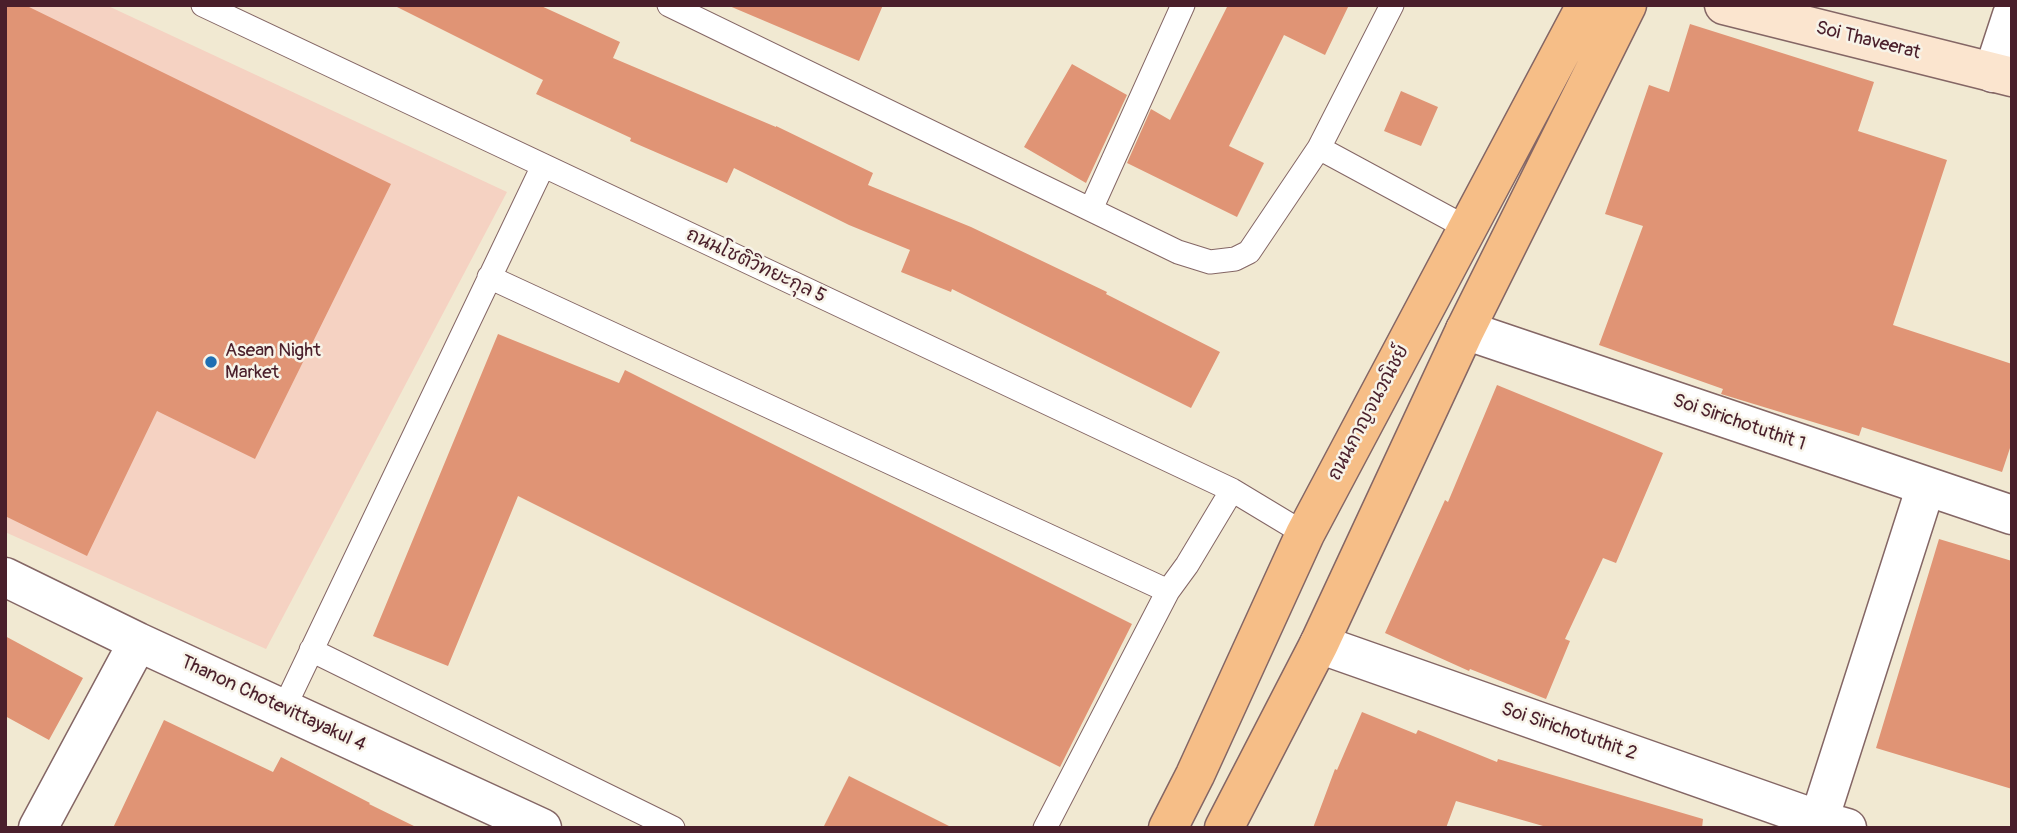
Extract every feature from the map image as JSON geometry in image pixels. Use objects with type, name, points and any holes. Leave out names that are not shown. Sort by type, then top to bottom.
[{"type":"main road","name":"ถนนกาญจนวณิชย์","points":[[1168,828],[1305,534],[1586,5]]},
{"type":"main road","points":[[1224,828],[1319,644],[1465,330],[1627,5]]},
{"type":"street","name":"Soi Thaveerat","points":[[1724,5],[2002,75]]},
{"type":"street","points":[[2002,75],[2012,15]]},
{"type":"street","name":"Soi Sirichotuthit 1","points":[[1465,330],[2012,515]]},
{"type":"street","points":[[1833,824],[1926,486]]},
{"type":"street","name":"Thanon Chotevittayakul 4","points":[[5,578],[542,828]]},
{"type":"street","points":[[38,828],[138,642]]},
{"type":"street","name":"Soi Sirichotuthit 2","points":[[1319,644],[1833,824]]},
{"type":"lane","name":"ถนนโชติวิทยะกุล 5","points":[[203,5],[1232,490],[1305,534]]},
{"type":"lane","points":[[669,5],[850,95],[1188,256],[1210,262],[1235,259],[1249,252],[1320,148],[1392,5]]},
{"type":"lane","points":[[1091,209],[1183,5]]},
{"type":"lane","points":[[1320,148],[1467,228]]},
{"type":"lane","points":[[284,708],[543,166]]},
{"type":"lane","points":[[489,277],[1168,591]]},
{"type":"lane","points":[[1045,828],[1168,591],[1187,565],[1232,490]]},
{"type":"lane","points":[[311,650],[673,828]]},
{"type":"shaded area","name":"Asean Night Market","points":[[5,5],[106,5],[507,192],[266,649],[5,532]]},
{"type":"building","name":"Asean Night Market","points":[[5,5],[25,5],[391,184],[255,459],[157,411],[87,556],[5,516]]},
{"type":"building","points":[[393,5],[539,5],[620,42],[613,58],[776,126],[873,173],[868,185],[971,227],[1107,292],[1106,294],[1220,352],[1191,408],[952,289],[951,292],[901,272],[910,250],[849,225],[734,168],[727,183],[630,141],[631,138],[536,94],[543,80]]},
{"type":"building","points":[[727,5],[883,5],[859,61]]},
{"type":"building","points":[[1223,5],[1349,5],[1325,55],[1284,35],[1229,146],[1264,163],[1237,217],[1127,163],[1151,109],[1170,120],[1227,7]]},
{"type":"building","points":[[1690,24],[1874,82],[1858,131],[1947,160],[1893,325],[2012,364],[2012,442],[2002,472],[1862,427],[1859,436],[1721,394],[1723,389],[1599,345],[1643,226],[1605,214],[1649,85],[1669,92]]},
{"type":"building","points":[[1072,64],[1127,95],[1086,183],[1024,147]]},
{"type":"building","points":[[1401,91],[1438,107],[1421,146],[1384,131]]},
{"type":"building","points":[[498,334],[619,383],[625,370],[1132,624],[1060,767],[518,496],[448,666],[373,636]]},
{"type":"building","points":[[1497,385],[1663,453],[1616,563],[1603,558],[1565,639],[1570,641],[1546,699],[1470,669],[1469,671],[1385,633],[1445,500],[1448,502]]},
{"type":"building","points":[[1939,539],[2012,561],[2012,789],[1876,748]]},
{"type":"building","points":[[5,636],[83,678],[49,740],[5,716]]},
{"type":"building","points":[[1362,712],[1416,734],[1418,730],[1497,762],[1498,759],[1703,819],[1702,828],[1550,828],[1456,801],[1446,828],[1313,828],[1335,769],[1337,770]]},
{"type":"building","points":[[164,720],[273,772],[281,757],[418,828],[113,828]]},
{"type":"building","points":[[849,776],[953,828],[823,828]]},
{"type":"place","name":"Asean Night Market","points":[[211,362]]}]
